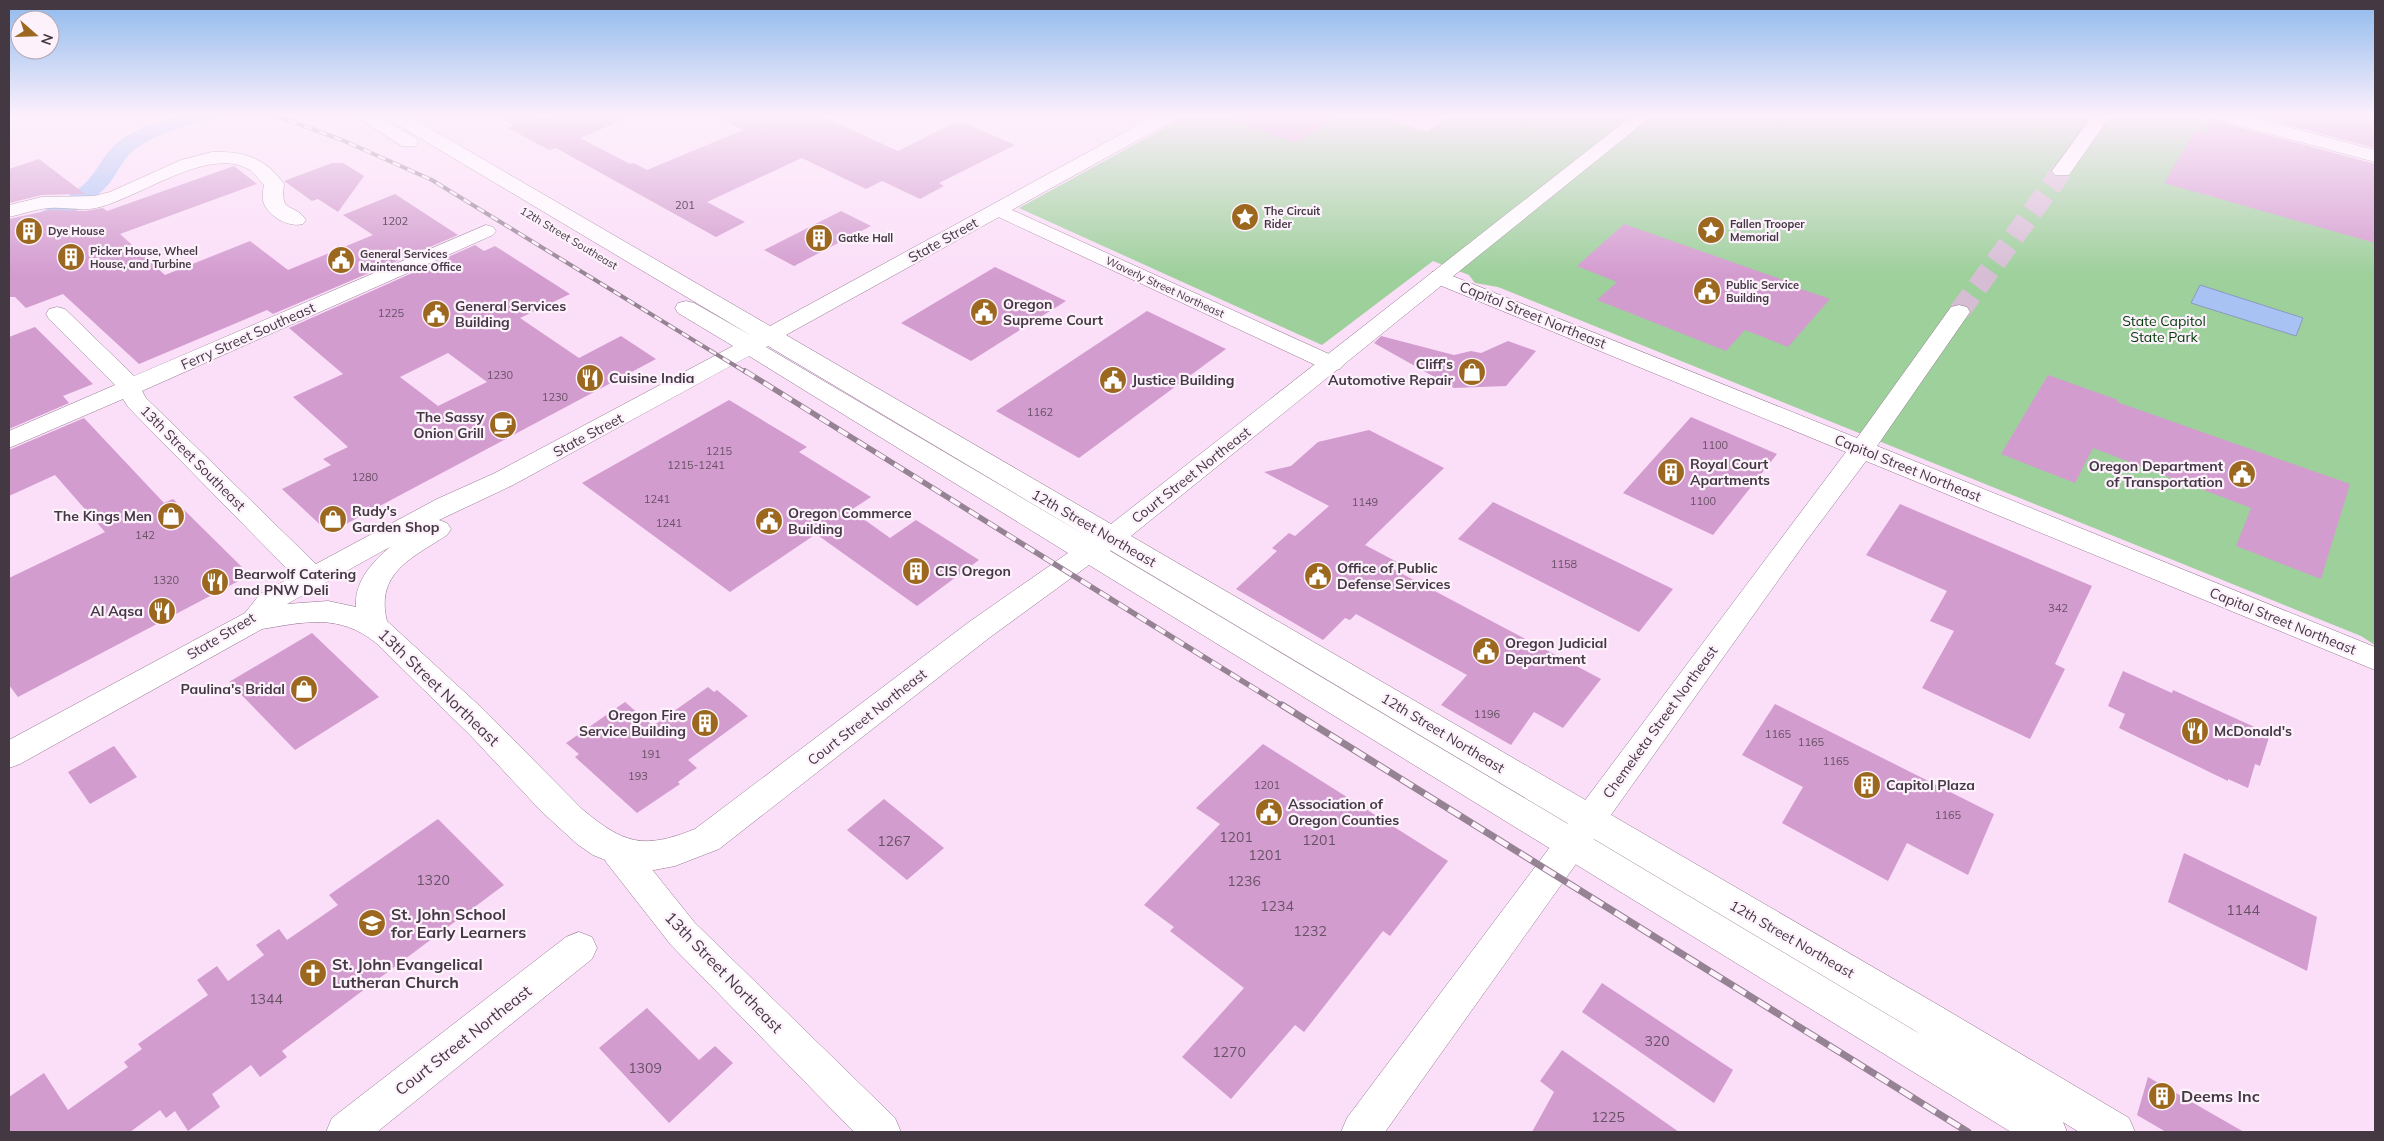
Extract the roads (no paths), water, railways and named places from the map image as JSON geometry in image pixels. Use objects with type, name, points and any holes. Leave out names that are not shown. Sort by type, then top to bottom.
[{"type":"main road","points":[[9,212],[36,203],[83,203],[116,196],[178,168]]},
{"type":"main road","points":[[260,168],[265,171],[274,184],[272,200],[275,207],[296,220]]},
{"type":"main road","name":"12th Street Southeast","points":[[456,168],[760,341]]},
{"type":"main road","name":"12th Street Southeast","points":[[480,168],[760,341]]},
{"type":"main road","name":"State Street","points":[[9,755],[255,620],[270,601],[446,505],[504,479],[1074,168]]},
{"type":"main road","name":"Court Street Northeast","points":[[618,852],[644,857],[673,854],[707,839],[979,630],[1136,520],[1577,168]]},
{"type":"main road","name":"Waverly Street Northeast","points":[[999,210],[1332,364]]},
{"type":"main road","name":"Ferry Street Southeast","points":[[9,440],[486,230]]},
{"type":"main road","name":"Capitol Street Northeast","points":[[1440,277],[2375,659]]},
{"type":"main road","name":"Chemeketa Street Northeast","points":[[1361,1132],[1794,537],[1862,449],[1959,312]]},
{"type":"main road","name":"13th Street Southeast","points":[[57,314],[122,376],[136,402],[313,578]]},
{"type":"main road","name":"12th Street Northeast","points":[[760,341],[1580,832],[2115,1132]]},
{"type":"main road","points":[[374,626],[370,592],[385,568],[408,547],[459,516],[504,479]]},
{"type":"main road","name":"13th Street Northeast","points":[[255,620],[322,611],[353,616],[374,626],[469,715],[573,821],[602,844],[618,852],[683,934],[881,1132]]},
{"type":"main road","name":"12th Street Northeast","points":[[1580,832],[2047,1132]]},
{"type":"main road","name":"Court Street Northeast","points":[[346,1132],[579,948]]},
{"type":"water","points":[[2200,285],[2303,318],[2296,336],[2191,303]]},
{"type":"waterway","points":[[9,237],[79,199],[102,179],[109,168]]},
{"type":"tunnel","points":[[1959,312],[2062,171]]},
{"type":"railway","points":[[406,168],[432,180],[747,373]]},
{"type":"railway","points":[[745,371],[1284,707]]},
{"type":"railway","points":[[1282,705],[1968,1132]]},
{"type":"place","name":"The Circuit Rider","points":[[1245,217]]},
{"type":"place","name":"Fallen Trooper Memorial","points":[[1711,230]]},
{"type":"place","name":"Dye House","points":[[29,231]]},
{"type":"place","name":"Gatke Hall","points":[[819,238]]},
{"type":"place","name":"Picker House, Wheel House, and Turbine","points":[[71,257]]},
{"type":"place","name":"General Services Maintenance Office","points":[[341,260]]},
{"type":"place","name":"Public Service Building","points":[[1707,291]]},
{"type":"place","name":"Oregon Supreme Court","points":[[984,312]]},
{"type":"place","name":"General Services Building","points":[[436,314]]},
{"type":"place","name":"Cliff's Automotive Repair","points":[[1472,372]]},
{"type":"place","name":"Cuisine India","points":[[590,378]]},
{"type":"place","name":"Justice Building","points":[[1113,380]]},
{"type":"place","name":"The Sassy Onion Grill","points":[[503,425]]},
{"type":"place","name":"Royal Court Apartments","points":[[1671,472]]},
{"type":"place","name":"Oregon Department of Transportation","points":[[2242,474]]},
{"type":"place","name":"The Kings Men","points":[[171,516]]},
{"type":"place","name":"Rudy's Garden Shop","points":[[333,519]]},
{"type":"place","name":"Oregon Commerce Building","points":[[769,521]]},
{"type":"place","name":"CIS Oregon","points":[[916,571]]},
{"type":"place","name":"Office of Public Defense Services","points":[[1318,576]]},
{"type":"place","name":"Bearwolf Catering and PNW Deli","points":[[215,582]]},
{"type":"place","name":"Al Aqsa","points":[[162,611]]},
{"type":"place","name":"Oregon Judicial Department","points":[[1486,651]]},
{"type":"place","name":"Paulina's Bridal","points":[[304,689]]},
{"type":"place","name":"Oregon Fire Service Building","points":[[705,723]]},
{"type":"place","name":"McDonald's","points":[[2195,731]]},
{"type":"place","name":"Capitol Plaza","points":[[1867,785]]},
{"type":"place","name":"Association of Oregon Counties","points":[[1269,812]]},
{"type":"place","name":"St. John School for Early Learners","points":[[372,923]]},
{"type":"place","name":"St. John Evangelical Lutheran Church","points":[[313,973]]},
{"type":"place","name":"Deems Inc","points":[[2162,1096]]},
{"type":"park label","name":"State Capitol State Park","points":[[2164,330]]}]
